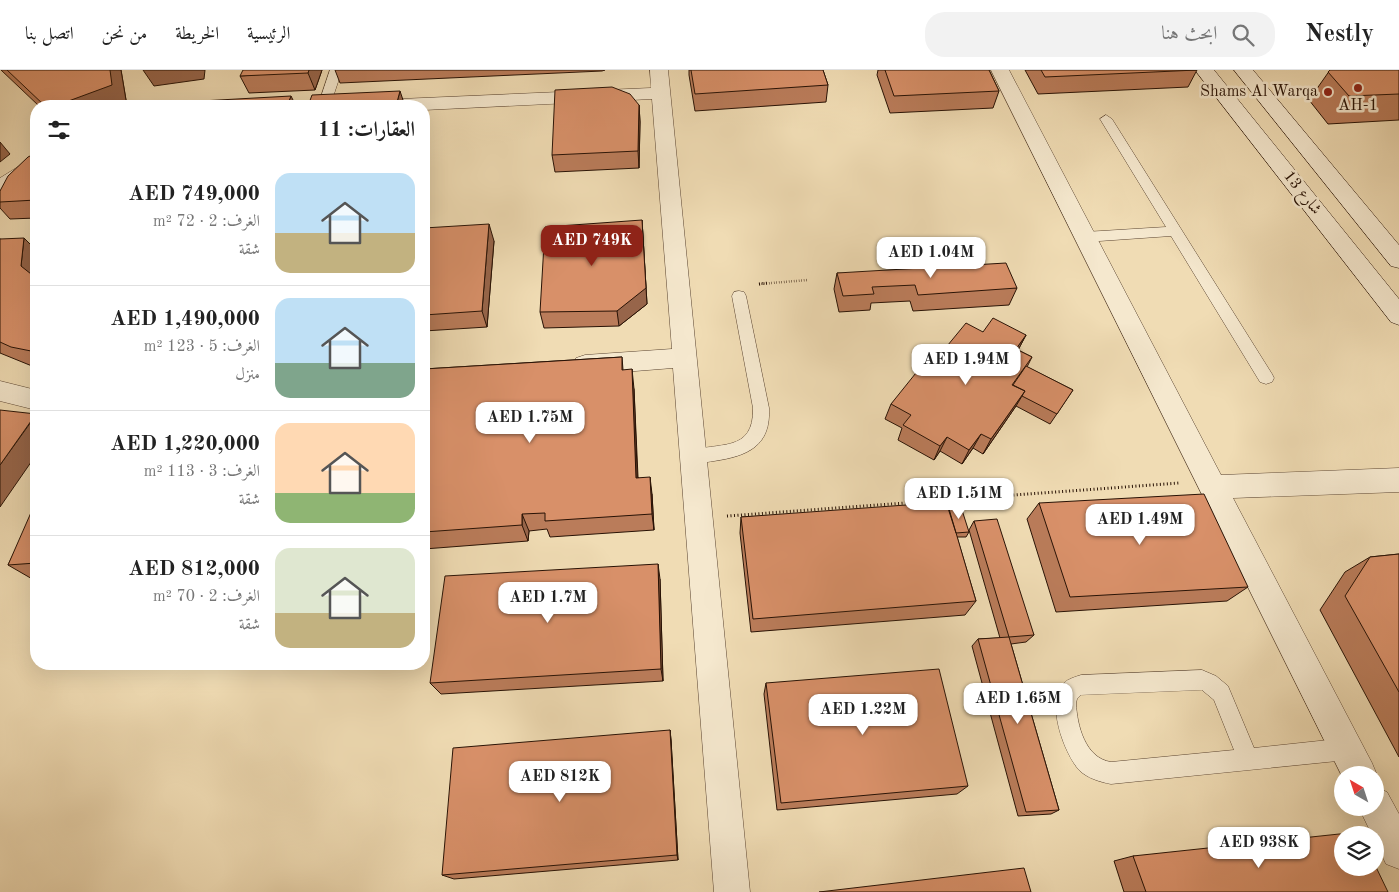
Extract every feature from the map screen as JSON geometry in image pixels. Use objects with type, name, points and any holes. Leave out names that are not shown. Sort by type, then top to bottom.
[{"type":"street","points":[[1000,70],[1356,766]]},
{"type":"street","name":"شارع 13","points":[[1204,70],[1399,316]]},
{"type":"street","name":"شارع 13","points":[[1251,74],[1399,260]]},
{"type":"street","points":[[430,101],[660,82],[732,892]]},
{"type":"street","points":[[0,187],[30,168]]},
{"type":"street","points":[[559,367],[684,358]]},
{"type":"street","points":[[0,391],[30,400]]},
{"type":"street","points":[[1212,484],[1399,480]]},
{"type":"street","points":[[1381,816],[1399,851]]},
{"type":"lane","points":[[326,100],[336,70]]},
{"type":"lane","points":[[1106,119],[1266,378]]},
{"type":"lane","points":[[1085,237],[1175,230]]},
{"type":"lane","points":[[693,457],[727,452],[746,445],[754,439],[762,425],[763,416],[739,296]]},
{"type":"lane","points":[[1248,759],[1221,693],[1202,680],[1081,685],[1074,687],[1066,699],[1066,716],[1080,754],[1086,762],[1102,772],[1119,773],[1347,749]]},
{"type":"path","points":[[698,518],[1212,484]]},
{"type":"building","points":[[7,70],[110,70],[112,85],[71,100],[39,100]]},
{"type":"building","points":[[243,70],[309,70],[308,73],[240,76]]},
{"type":"building","points":[[691,70],[823,70],[828,85],[695,94]]},
{"type":"building","points":[[885,70],[989,70],[999,91],[894,96]]},
{"type":"building","points":[[1041,70],[1197,70],[1045,77]]},
{"type":"building","points":[[1330,70],[1399,70],[1399,94],[1349,96],[1328,72]]},
{"type":"building","points":[[612,87],[630,94],[639,105],[638,151],[552,155],[555,90]]},
{"type":"building","points":[[400,91],[398,100],[310,100],[312,95]]},
{"type":"building","points":[[291,96],[289,100],[219,100]]},
{"type":"building","points":[[30,156],[30,200],[0,202],[0,191],[8,176]]},
{"type":"building","points":[[642,220],[646,288],[617,311],[540,312],[545,227]]},
{"type":"building","points":[[489,224],[482,311],[430,315],[430,228]]},
{"type":"building","points":[[24,238],[21,266],[30,273],[30,351],[11,347],[0,342],[0,239]]},
{"type":"building","points":[[1006,263],[1017,288],[918,295],[915,285],[872,287],[874,294],[843,296],[837,273]]},
{"type":"building","points":[[993,318],[1026,335],[1016,349],[1032,357],[1012,385],[1025,391],[991,439],[981,434],[969,450],[947,437],[940,446],[903,425],[911,415],[891,404],[936,348],[943,351],[966,323],[983,332]]},
{"type":"building","points":[[622,357],[622,370],[632,369],[636,478],[650,477],[652,514],[545,521],[545,513],[522,514],[522,525],[430,532],[430,369]]},
{"type":"building","points":[[1026,366],[1073,390],[1057,414],[1022,396],[1025,391],[1013,385]]},
{"type":"building","points":[[0,410],[30,413],[30,422],[0,465]]},
{"type":"building","points":[[1204,494],[1248,587],[1070,597],[1039,503]]},
{"type":"building","points":[[947,502],[976,601],[753,619],[741,517]]},
{"type":"building","points":[[961,507],[969,532],[956,533],[948,508]]},
{"type":"building","points":[[30,515],[30,563],[8,565]]},
{"type":"building","points":[[997,519],[1034,635],[1009,637],[974,521]]},
{"type":"building","points":[[1399,554],[1399,692],[1345,596],[1370,557]]},
{"type":"building","points":[[658,564],[661,669],[430,683],[445,576]]},
{"type":"building","points":[[1009,637],[1059,810],[1026,812],[978,639]]},
{"type":"building","points":[[939,669],[968,786],[781,803],[766,683]]},
{"type":"building","points":[[670,730],[677,855],[442,875],[453,748]]},
{"type":"building","points":[[1334,835],[1334,876],[1380,876],[1388,892],[1146,892],[1133,856]]},
{"type":"building","points":[[1024,868],[1031,892],[819,892]]},
{"type":"place","name":"AH-1","points":[[1358,88]]},
{"type":"place","name":"Shams Al Warqa","points":[[1328,92]]}]
